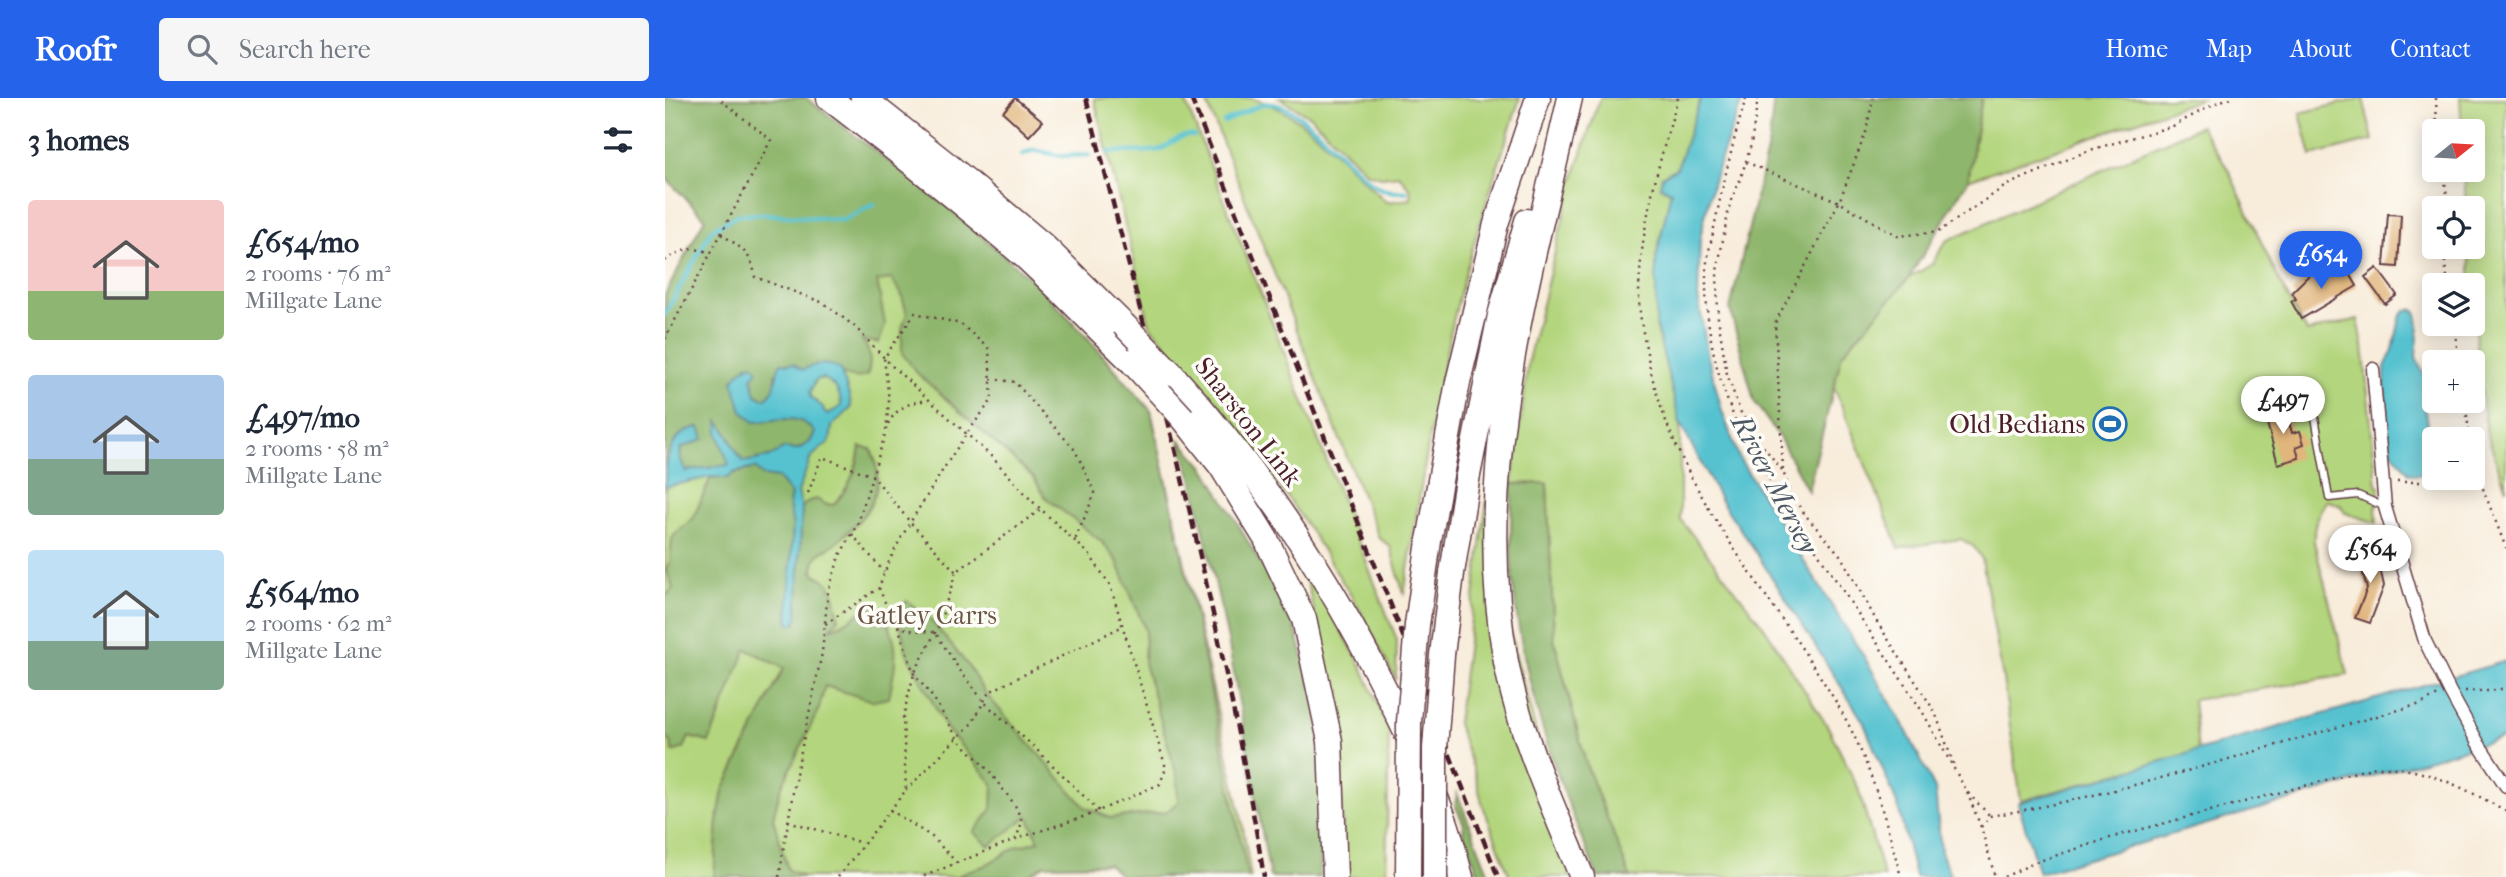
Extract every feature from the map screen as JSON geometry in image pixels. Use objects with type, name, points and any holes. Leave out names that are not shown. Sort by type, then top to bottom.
[{"type":"highway","name":"Sharston Link","points":[[829,98],[935,181],[1058,288],[1131,361],[1183,418],[1221,466],[1260,529],[1304,619],[1330,741],[1335,877]]},
{"type":"highway","name":"Sharston Link","points":[[863,98],[1044,246],[1171,373],[1220,430],[1298,537],[1378,674],[1443,815],[1461,877]]},
{"type":"highway","points":[[1408,877],[1409,722],[1417,625],[1429,541],[1458,382],[1496,224],[1538,98]]},
{"type":"highway","points":[[1435,877],[1435,748],[1442,655],[1467,480],[1500,315],[1522,236],[1569,98]]},
{"type":"highway","points":[[1569,98],[1509,380],[1496,468],[1495,557],[1496,594],[1507,665],[1536,764],[1582,877]]},
{"type":"street","points":[[2373,369],[2385,507],[2425,641],[2449,692],[2506,786]]},
{"type":"lane","points":[[2314,411],[2329,498],[2358,495],[2385,507]]},
{"type":"path","points":[[665,339],[771,139],[718,98]]},
{"type":"path","points":[[1678,98],[1656,170],[1642,241],[1639,297],[1651,372],[1671,438],[1699,493],[1837,703],[1857,739],[1885,817],[1901,877]]},
{"type":"path","points":[[1746,98],[1728,159],[1706,272],[1706,308],[1714,358],[1729,411],[1747,445],[1922,711],[1967,792],[1995,877]]},
{"type":"path","points":[[1758,98],[1751,145],[1730,203],[1717,271],[1718,318],[1727,374],[1740,411],[1757,439],[1783,471]]},
{"type":"path","points":[[1873,98],[1866,132],[1839,202],[1775,323],[1783,471],[1791,495],[1842,556],[1877,622],[1935,712],[1957,774]]},
{"type":"path","points":[[1746,162],[1839,202],[1898,236],[1938,232],[2007,185],[2090,150],[2173,125],[2232,98]]},
{"type":"path","points":[[2436,98],[2437,119]]},
{"type":"path","points":[[721,234],[743,248],[754,264],[755,277],[824,303],[855,327],[928,400],[992,457],[1041,509],[1089,554],[1110,585],[1123,626],[1166,768],[1160,784],[1099,811],[1016,839],[922,877]]},
{"type":"path","points":[[665,261],[685,249],[711,253]]},
{"type":"path","points":[[779,877],[822,653],[824,625],[828,592],[840,555],[858,523],[887,426],[890,401],[884,358],[915,313],[961,324],[989,349],[992,400],[965,434],[910,522],[884,572],[879,588],[824,625]]},
{"type":"path","points":[[991,379],[1014,382],[1075,450],[1094,492],[1075,540]]},
{"type":"path","points":[[887,426],[893,415],[906,404],[928,400]]},
{"type":"path","points":[[808,493],[821,457],[873,476],[956,572]]},
{"type":"path","points":[[2383,482],[2422,482]]},
{"type":"path","points":[[2483,490],[2506,548]]},
{"type":"path","points":[[906,790],[903,716],[914,674],[935,632],[956,572],[1041,509]]},
{"type":"path","points":[[852,534],[884,572]]},
{"type":"path","points":[[879,588],[898,626],[914,674],[934,699],[958,739],[988,770],[1015,805],[1022,822],[1016,839]]},
{"type":"path","points":[[898,626],[909,630],[935,632]]},
{"type":"path","points":[[838,877],[906,790],[974,722],[989,692],[1123,626]]},
{"type":"path","points":[[935,632],[984,702],[1099,811]]},
{"type":"path","points":[[1980,827],[1990,816],[2132,786],[2421,704],[2449,692],[2506,688]]},
{"type":"path","points":[[2004,877],[2036,862],[2113,837],[2375,767],[2397,767],[2426,773],[2460,786],[2506,811]]},
{"type":"path","points":[[1967,792],[1990,816]]},
{"type":"path","points":[[890,810],[932,837],[958,864]]},
{"type":"path","points":[[788,821],[864,843]]},
{"type":"green space","name":"Gatley Carrs","points":[[665,98],[806,98],[953,211],[1034,282],[1086,336],[1151,411],[1242,821],[1251,877],[1122,877],[1108,864],[1044,865],[1026,877],[665,877],[665,295],[705,218],[665,177]]},
{"type":"green space","points":[[665,98],[806,98],[953,211],[1034,282],[1086,336],[1151,411],[1248,877],[1122,877],[1108,864],[1044,865],[1026,877],[957,877],[984,866],[1016,847],[1039,841],[1028,816],[989,846],[974,832],[992,809],[993,784],[946,728],[907,653],[897,610],[907,601],[930,619],[967,664],[985,693],[1085,807],[1110,818],[1166,812],[1178,802],[1177,776],[1144,663],[1145,629],[1117,561],[1102,542],[1045,497],[1034,478],[917,373],[902,353],[902,328],[907,314],[901,293],[891,279],[877,281],[885,325],[879,343],[862,340],[869,357],[867,375],[851,377],[841,374],[840,369],[821,365],[803,370],[794,364],[775,374],[774,389],[771,395],[764,399],[756,395],[747,365],[733,380],[786,420],[799,419],[806,423],[815,433],[810,442],[795,450],[785,448],[769,457],[744,462],[718,421],[718,434],[730,465],[684,471],[680,457],[681,448],[697,442],[699,427],[679,436],[669,454],[665,469],[665,295],[705,218],[665,177]]},
{"type":"green space","points":[[1094,98],[1184,98],[1397,640],[1396,680],[1360,610],[1312,533],[1254,449],[1215,399],[1150,326]]},
{"type":"green space","points":[[1205,98],[1249,98],[1270,104],[1289,114],[1324,141],[1387,202],[1411,199],[1410,189],[1399,175],[1382,177],[1367,173],[1311,117],[1279,98],[1520,98],[1480,222],[1454,316],[1429,441],[1404,595],[1390,546],[1379,538]]},
{"type":"green space","points":[[1600,98],[1701,98],[1677,168],[1662,176],[1671,191],[1656,258],[1656,324],[1680,423],[1680,519],[1764,627],[1828,727],[1858,788],[1884,877],[1630,877],[1586,764],[1554,639],[1547,483],[1512,484],[1529,357],[1572,183]]},
{"type":"green space","points":[[1774,98],[1982,98],[1968,180],[1909,278],[1842,354],[1808,491],[1779,437],[1754,401],[1730,309],[1769,142]]},
{"type":"green space","points":[[1982,98],[2204,98],[1968,180]]},
{"type":"green space","points":[[2363,98],[2373,140],[2311,156],[2300,113]]},
{"type":"green space","points":[[2460,98],[2506,98],[2506,489],[2486,431],[2485,350],[2477,350],[2475,336],[2485,336],[2485,273],[2470,273],[2470,259],[2485,259],[2485,196],[2465,196],[2465,182],[2485,182],[2485,119],[2461,119]]},
{"type":"green space","name":"Old Bedians","points":[[2200,126],[2228,169],[2279,281],[2307,332],[2358,319],[2377,485],[2380,486],[2376,509],[2377,523],[2345,513],[2341,506],[2327,500],[2316,520],[2314,536],[2348,675],[2193,700],[2198,751],[2021,801],[1982,559],[1974,547],[1961,539],[1899,548],[1824,362],[1842,354],[1909,278],[1932,264],[1946,241]]},
{"type":"green space","points":[[1179,439],[1205,468],[1292,617],[1317,706],[1322,784],[1320,877],[1270,877],[1228,640],[1192,478]]},
{"type":"green space","points":[[860,447],[871,449],[876,464],[876,491],[872,502],[856,524],[819,554],[813,573],[827,582],[833,592],[839,619],[830,629],[875,604],[884,616],[890,627],[895,649],[889,698],[873,701],[825,686],[819,709],[780,790],[773,818],[788,870],[804,877],[714,877],[723,790],[784,668],[746,649],[709,742],[689,737],[684,748],[673,752],[671,742],[665,736],[665,597],[673,588],[666,569],[670,562],[672,539],[693,519],[711,477],[717,478],[755,468],[763,476],[778,477],[791,494],[789,505],[793,525],[788,619],[794,624],[797,618],[802,507],[817,499],[824,504],[833,505],[851,478]]},
{"type":"green space","points":[[1547,483],[1554,639],[1586,764],[1630,877],[1598,877],[1552,759],[1529,679],[1514,596],[1512,484]]},
{"type":"green space","points":[[1489,485],[1488,548],[1574,877],[1510,877],[1482,803],[1475,773],[1457,724]]},
{"type":"green space","points":[[1301,559],[1362,667],[1389,730],[1386,877],[1345,877],[1338,726],[1326,659]]},
{"type":"green space","points":[[1457,793],[1490,877],[1480,877],[1463,833],[1464,824],[1455,805]]},
{"type":"water","points":[[1701,98],[1743,98],[1714,178],[1700,238],[1698,297],[1708,357],[1722,411],[1739,458],[1866,660],[1906,730],[1935,789],[1941,852],[1951,877],[1915,877],[1898,806],[1863,721],[1720,499],[1680,423],[1656,325],[1656,258],[1671,191],[1660,187],[1662,176],[1677,168]]},
{"type":"water","points":[[2412,309],[2417,313],[2419,325],[2416,357],[2422,370],[2422,413],[2425,413],[2428,427],[2422,427],[2422,474],[2417,475],[2409,473],[2392,452],[2385,420],[2385,367],[2393,350],[2400,318],[2405,311]]},
{"type":"water","points":[[781,363],[794,364],[803,370],[821,364],[840,369],[851,403],[851,408],[832,426],[830,441],[811,457],[798,492],[802,507],[795,624],[790,624],[788,619],[793,525],[789,505],[791,494],[778,478],[763,476],[755,468],[733,473],[728,478],[711,477],[665,487],[671,449],[681,435],[690,430],[700,427],[704,439],[681,448],[680,457],[685,471],[729,465],[718,434],[718,421],[744,462],[769,457],[785,448],[795,450],[810,442],[815,433],[803,422],[788,419],[754,422],[742,411],[733,381],[739,372],[753,364],[758,371],[752,378],[756,395],[764,399],[774,388]],"holes":[[[816,380],[826,380],[833,386],[841,401],[841,406],[828,415],[823,407],[811,398],[810,392]]]},
{"type":"water","points":[[2506,661],[2506,737],[2039,873],[2018,803]]},
{"type":"building","points":[[1015,98],[1043,121],[1029,136],[1003,112]]},
{"type":"building","points":[[2388,214],[2401,215],[2398,267],[2384,266]]},
{"type":"building","points":[[2346,267],[2357,286],[2301,319],[2291,301],[2296,299],[2292,292],[2313,271],[2331,276]]},
{"type":"building","points":[[2377,268],[2397,295],[2385,304],[2365,277]]},
{"type":"building","points":[[2285,407],[2292,433],[2300,431],[2304,444],[2296,447],[2299,458],[2278,464],[2264,412]]},
{"type":"building","points":[[2376,550],[2384,586],[2370,623],[2355,618],[2367,589],[2358,554]]},
{"type":"waterway","points":[[1224,122],[1264,104],[1278,105],[1294,112],[1309,124],[1368,180],[1386,190],[1406,192]]},
{"type":"waterway","points":[[1108,152],[1153,151],[1183,136],[1194,136]]},
{"type":"waterway","points":[[1022,155],[1033,150],[1062,156],[1089,155]]},
{"type":"waterway","points":[[665,314],[712,229],[738,215],[763,214],[843,220],[874,204]]},
{"type":"railway","points":[[1086,98],[1184,486],[1227,681],[1264,877]]},
{"type":"railway","points":[[1191,98],[1498,877]]},
{"type":"place","name":"Old Bedians","points":[[2110,424]]},
{"type":"water label","name":"River Mersey","points":[[1775,484]]}]
